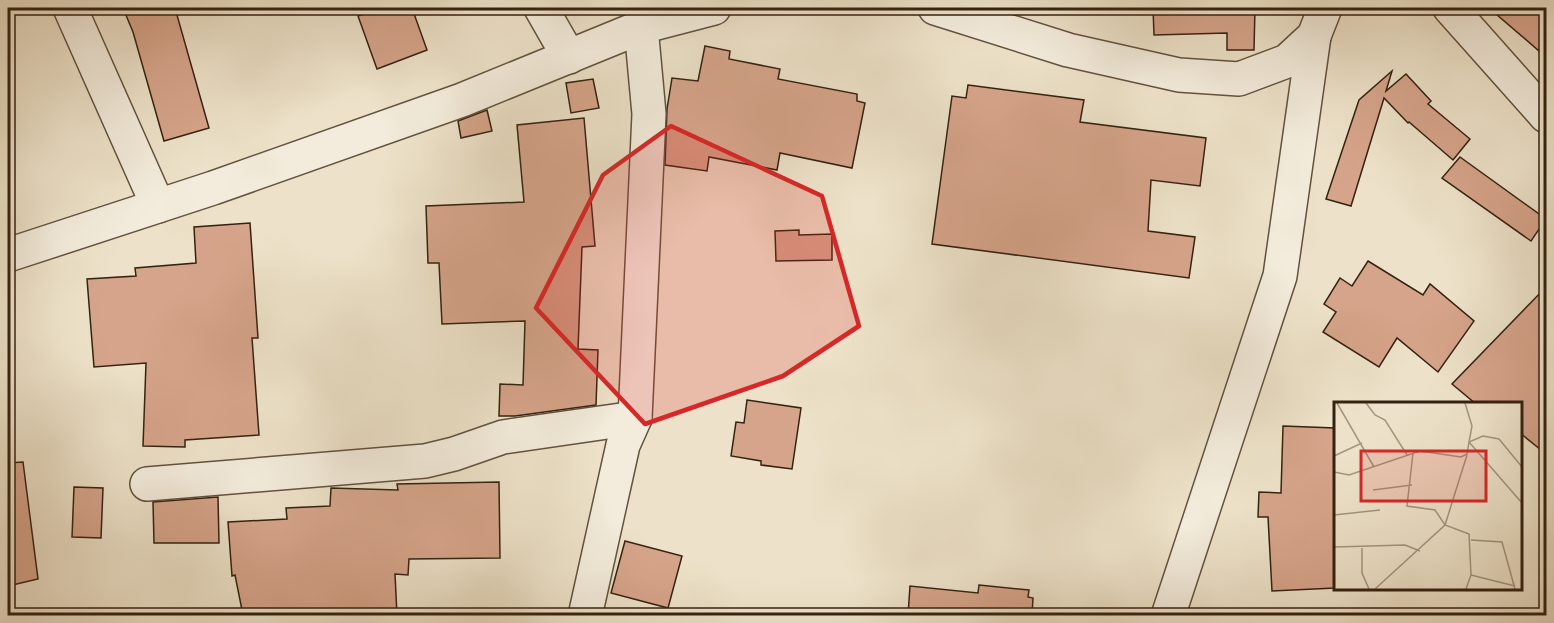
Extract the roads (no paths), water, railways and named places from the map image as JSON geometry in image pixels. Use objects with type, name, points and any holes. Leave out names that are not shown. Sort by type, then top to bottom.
[{"type":"street","points":[[70,8],[158,206]]},
{"type":"street","points":[[541,8],[569,57]]},
{"type":"street","points":[[8,255],[158,206],[462,100],[641,27],[714,8]]},
{"type":"street","points":[[935,8],[1068,51],[1179,75],[1239,79],[1287,61],[1320,22]]},
{"type":"street","points":[[1450,8],[1546,116]]},
{"type":"street","points":[[1168,615],[1280,276],[1320,22]]},
{"type":"street","points":[[585,615],[623,446],[635,418],[650,114],[641,27]]},
{"type":"street","points":[[147,484],[425,461],[454,454],[503,437],[635,418]]}]
